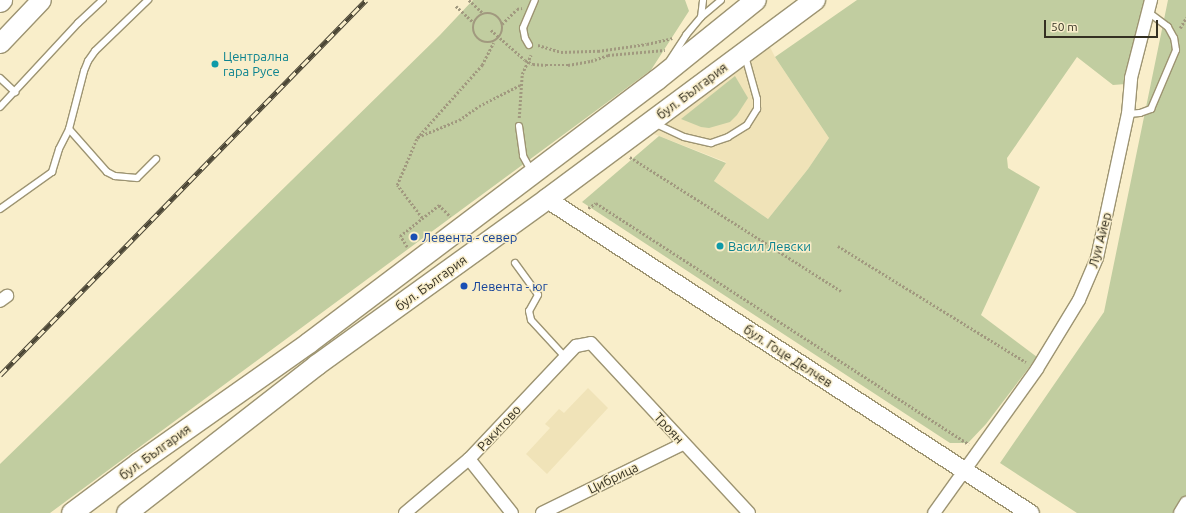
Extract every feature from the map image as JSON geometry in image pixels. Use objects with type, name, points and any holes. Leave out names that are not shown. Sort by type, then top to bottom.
[{"type":"highway","name":"бул. България","points":[[72,513],[309,343],[657,80],[756,0]]},
{"type":"highway","name":"бул. България","points":[[127,513],[317,365],[547,199],[815,0]]},
{"type":"main road","points":[[22,21],[37,0]]},
{"type":"main road","points":[[0,43],[41,0]]},
{"type":"main road","name":"бул. Гоце Делчев","points":[[547,199],[1030,513]]},
{"type":"street","name":"Луи Айер","points":[[934,513],[1037,369],[1079,300],[1098,258],[1128,114],[1131,78],[1151,0]]},
{"type":"street","name":"Ракитово","points":[[405,513],[469,460],[576,346],[590,343]]},
{"type":"street","name":"Троян","points":[[590,343],[749,513]]},
{"type":"street","name":"Цибрица","points":[[542,513],[683,444]]},
{"type":"street","points":[[469,460],[512,513]]},
{"type":"street","points":[[1180,513],[1186,503]]},
{"type":"lane","points":[[0,107],[78,24],[103,0]]},
{"type":"lane","points":[[0,209],[52,172],[55,161],[69,129],[84,70],[88,61],[95,51],[148,0]]},
{"type":"lane","points":[[701,17],[703,0]]},
{"type":"lane","points":[[657,80],[686,34],[701,17],[721,0]]},
{"type":"lane","points":[[529,45],[525,38],[523,28],[534,2]]},
{"type":"lane","points":[[1128,114],[1140,113],[1150,109],[1176,50],[1174,38],[1168,27],[1148,12]]},
{"type":"lane","points":[[650,122],[684,137],[711,143],[728,137],[747,125],[757,109],[757,99],[744,52]]},
{"type":"lane","points":[[0,78],[15,92]]},
{"type":"lane","points":[[519,126],[523,156],[532,173]]},
{"type":"lane","points":[[69,129],[107,172],[115,176],[137,178],[156,159]]},
{"type":"lane","points":[[515,263],[538,295],[529,311],[531,320],[565,357]]},
{"type":"path","points":[[422,218],[397,185],[417,138],[482,65],[493,43],[499,38],[503,29],[500,19],[493,14],[483,13],[469,0]]},
{"type":"path","points":[[502,24],[517,9],[534,2]]},
{"type":"path","points":[[456,6],[473,22]]},
{"type":"path","points":[[483,13],[473,22],[473,32],[478,41],[483,43],[493,43]]},
{"type":"path","points":[[491,30],[533,64],[568,65],[591,61],[608,55],[677,48]]},
{"type":"path","points":[[519,126],[522,74],[531,54],[529,45],[540,45],[561,52],[598,51],[647,44],[686,34]]},
{"type":"path","points":[[417,138],[459,120],[480,106],[521,84]]},
{"type":"path","points":[[616,148],[841,291]]},
{"type":"path","points":[[583,211],[596,203],[980,450]]},
{"type":"path","points":[[400,236],[439,205]]},
{"type":"path","points":[[838,246],[1037,369]]},
{"type":"shaded area","points":[[765,37],[775,57],[829,138],[808,169],[768,219],[714,181],[726,162],[641,129]]},
{"type":"shaded area","points":[[588,388],[608,408],[547,474],[526,454],[550,428],[545,424],[559,409],[564,413]]},
{"type":"green space","points":[[473,0],[685,0],[689,11],[651,70],[50,513],[0,513],[0,464],[440,35]]},
{"type":"green space","points":[[857,0],[1150,0],[1126,84],[1113,85],[1077,57],[1007,158],[1008,168],[1040,187],[981,315],[1037,357],[986,424],[968,443],[950,443],[582,202],[659,136],[726,163],[714,181],[768,219],[808,169],[829,138],[775,57]]},
{"type":"green space","points":[[1168,0],[1186,0],[1186,513],[1077,513],[1000,463],[1104,312]]},
{"type":"green space","points":[[735,76],[748,98],[737,115],[730,122],[709,128],[701,127],[681,119]]},
{"type":"railway","points":[[0,375],[366,0]]},
{"type":"place","name":"Централна гара Русе","points":[[215,64]]},
{"type":"place","name":"Левента - север","points":[[414,237]]},
{"type":"place","name":"Васил Левски","points":[[720,246]]},
{"type":"place","name":"Левента - юг","points":[[464,286]]}]
